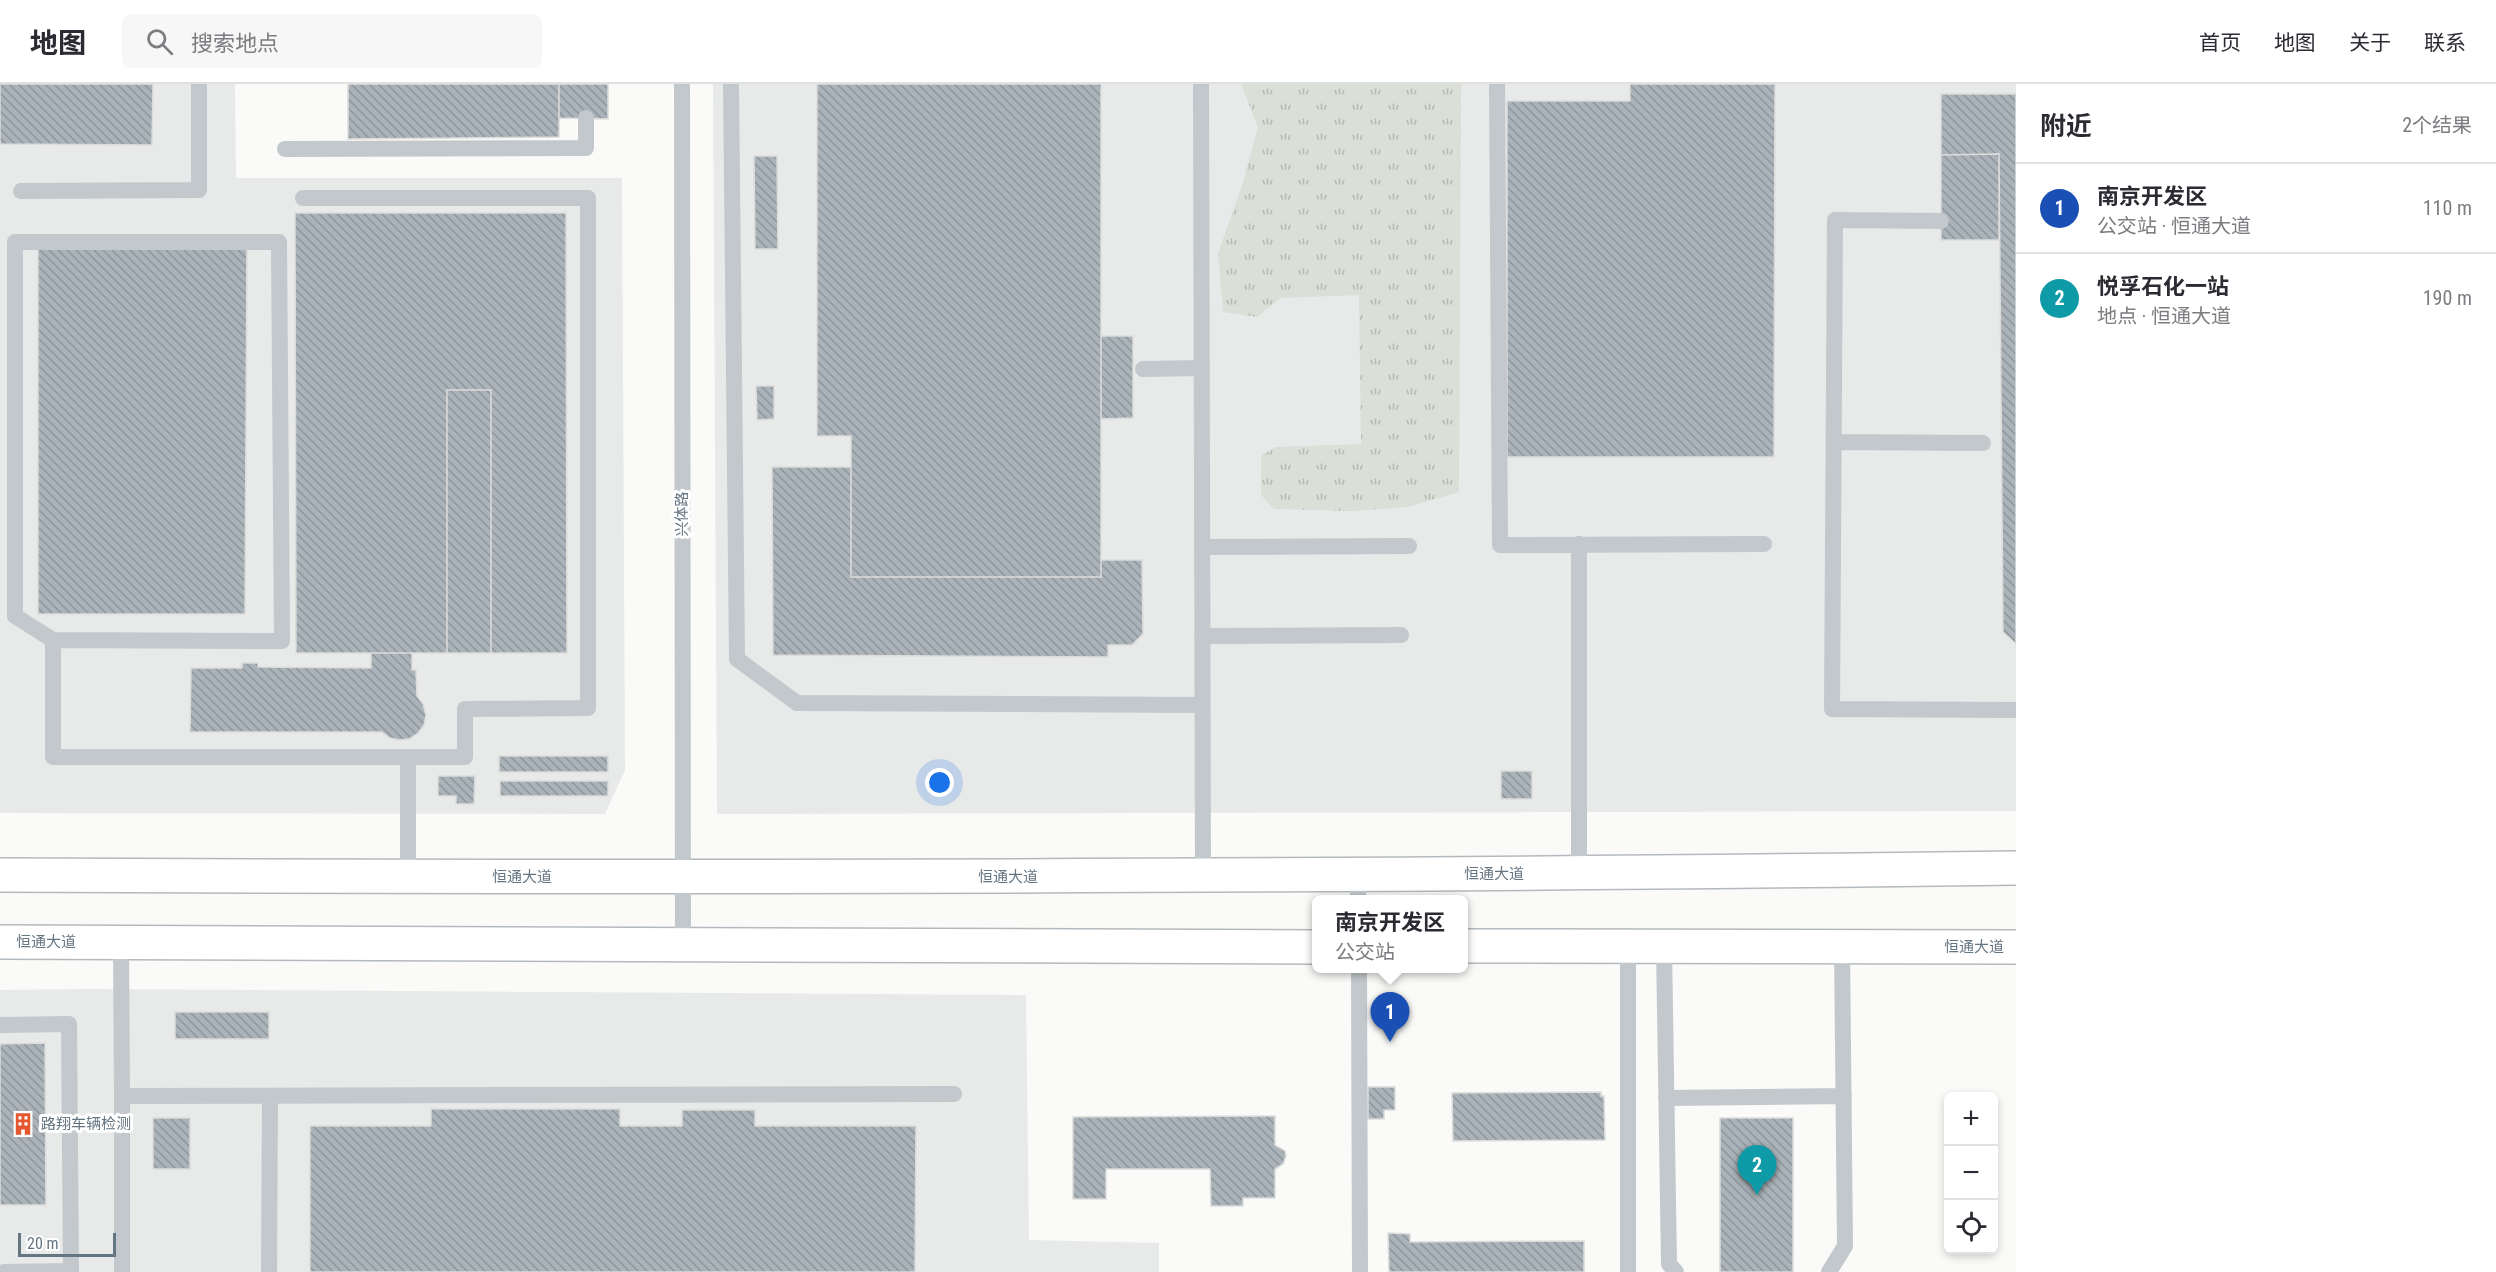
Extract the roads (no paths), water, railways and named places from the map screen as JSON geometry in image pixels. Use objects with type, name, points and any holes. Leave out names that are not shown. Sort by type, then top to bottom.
[{"type":"main road","name":"恒通大道","points":[[0,875],[682,878],[1203,876],[1358,887],[1579,874],[2016,868]]},
{"type":"main road","name":"恒通大道","points":[[0,942],[1312,947]]},
{"type":"main road","name":"恒通大道","points":[[1468,946],[2016,947]]},
{"type":"lane","points":[[21,191],[199,190],[199,84]]},
{"type":"lane","name":"兴体路","points":[[681,84],[683,945]]},
{"type":"lane","points":[[731,84],[736,659],[797,703],[1202,705]]},
{"type":"lane","points":[[1201,84],[1203,876]]},
{"type":"lane","points":[[1497,84],[1500,545],[1764,544]]},
{"type":"lane","points":[[285,149],[586,148],[586,118]]},
{"type":"lane","points":[[53,640],[53,757],[465,757],[465,709],[588,708],[588,198],[303,198]]},
{"type":"lane","points":[[1941,221],[1836,220],[1832,709],[2016,710]]},
{"type":"lane","points":[[15,242],[279,242],[282,641],[53,640],[15,616],[15,242]]},
{"type":"lane","points":[[1143,369],[1202,369]]},
{"type":"lane","points":[[1834,442],[1983,443]]},
{"type":"lane","points":[[1579,544],[1579,874]]},
{"type":"lane","points":[[1202,547],[1409,546]]},
{"type":"lane","points":[[1202,636],[1401,635]]},
{"type":"lane","points":[[408,757],[408,877]]},
{"type":"lane","points":[[121,943],[122,1272]]},
{"type":"lane","points":[[1628,946],[1628,1272]]},
{"type":"lane","points":[[1664,946],[1669,1264],[1676,1272]]},
{"type":"lane","points":[[1829,1272],[1845,1246],[1842,946]]},
{"type":"lane","points":[[1359,973],[1360,1272]]},
{"type":"lane","points":[[0,1024],[69,1024],[71,1272],[4,1272]]},
{"type":"lane","points":[[122,1096],[954,1094]]},
{"type":"lane","points":[[269,1272],[270,1096]]},
{"type":"lane","points":[[1666,1098],[1844,1096]]},
{"type":"place","name":"南京开发区","points":[[1390,1042]]},
{"type":"place","name":"路翔车辆检测","points":[[23,1124]]},
{"type":"place","name":"悦孚石化一站","points":[[1757,1195]]}]
